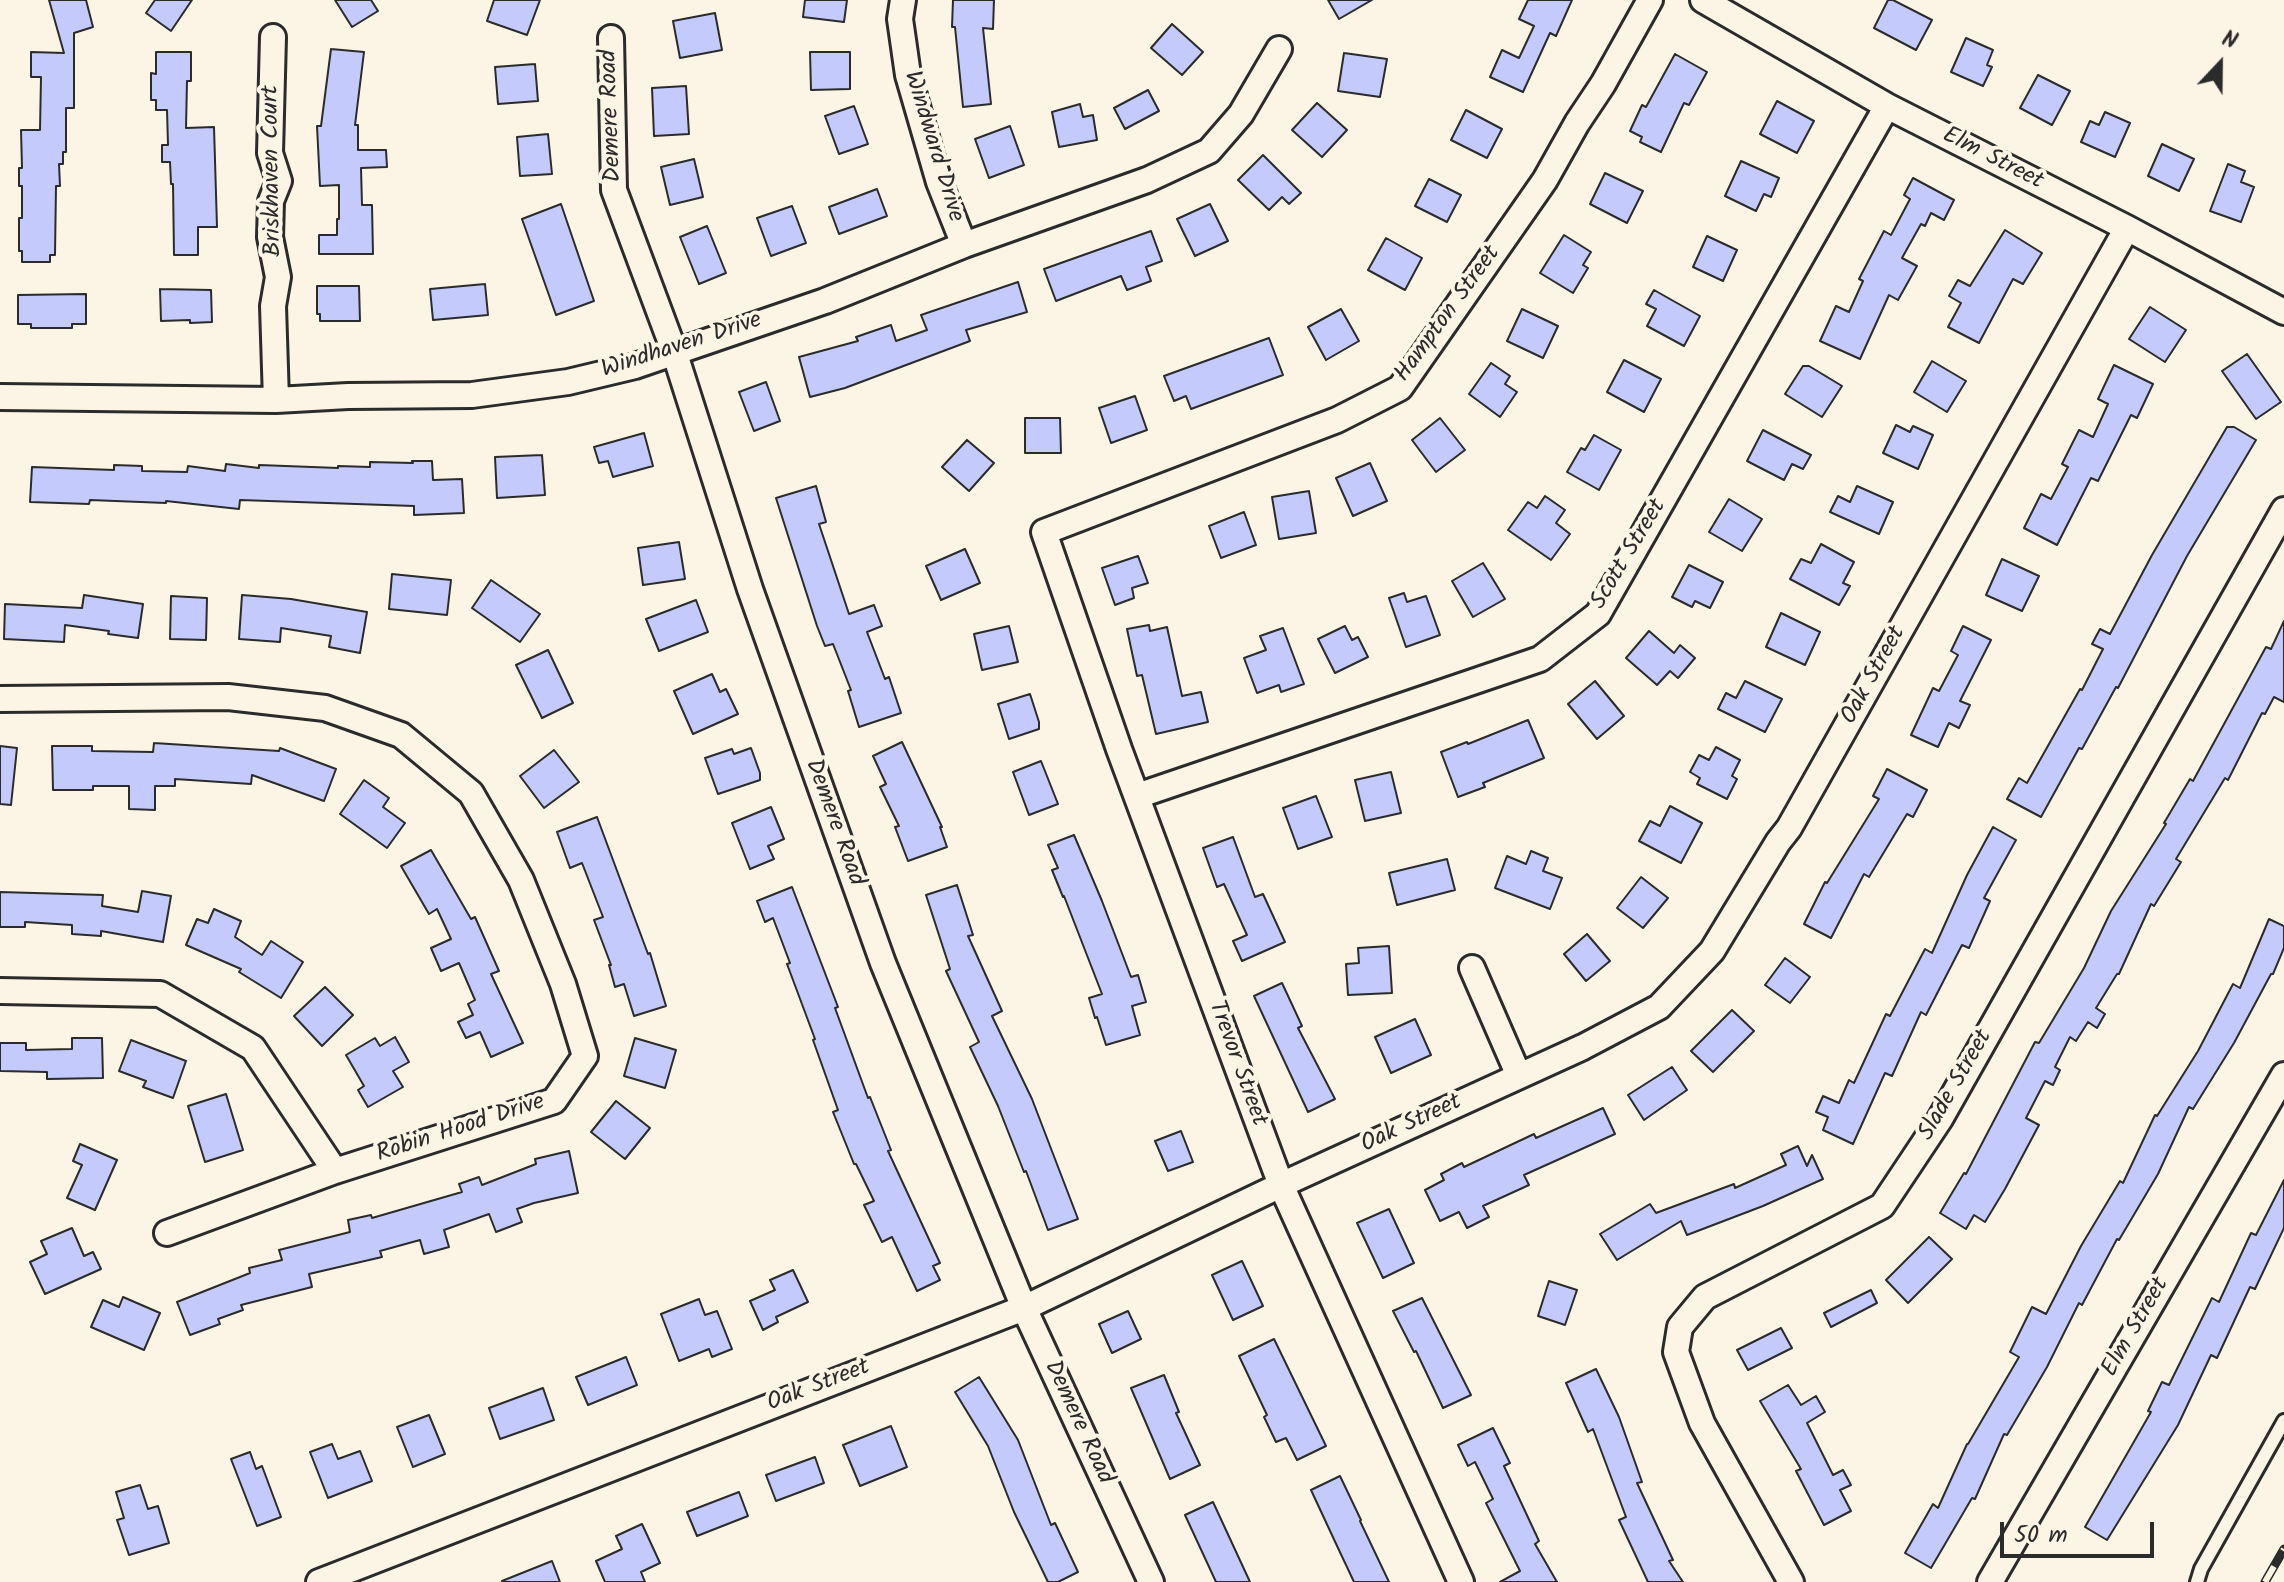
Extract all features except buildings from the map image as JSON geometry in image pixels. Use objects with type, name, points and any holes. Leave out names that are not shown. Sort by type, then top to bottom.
[{"type":"street","name":"Windward Drive","points":[[903,0],[900,19],[908,75],[939,182],[964,245]]},
{"type":"street","name":"Hampton Street","points":[[1044,532],[1337,420],[1400,388],[1545,180],[1650,0]]},
{"type":"street","name":"Elm Street","points":[[1703,0],[1887,106],[2284,312]]},
{"type":"street","name":"Briskhaven Court","points":[[273,37],[270,153],[279,181],[271,201],[270,237],[278,277],[273,306],[276,400]]},
{"type":"street","name":"Demere Road","points":[[611,38],[614,190],[674,351],[750,589],[883,963],[1024,1308],[1151,1582]]},
{"type":"street","name":"Windhaven Drive","points":[[0,397],[276,400],[425,396],[486,393],[568,382],[635,366],[825,301],[964,245],[1147,180],[1209,151],[1241,114],[1279,49]]},
{"type":"street","name":"Scott Street","points":[[1137,796],[1540,659],[1598,614],[1887,106]]},
{"type":"street","name":"Oak Street","points":[[319,1582],[1024,1308],[1281,1185],[1583,1047],[1659,1007],[1712,951],[1789,828],[2127,228]]},
{"type":"street","name":"Slade Street","points":[[1791,1582],[1702,1423],[1676,1352],[1680,1327],[1705,1297],[1882,1206],[1940,1119],[2284,510]]},
{"type":"street","name":"Trevor Street","points":[[1044,532],[1137,796],[1281,1185],[1461,1582]]},
{"type":"street","name":"Robin Hood Drive","points":[[0,699],[228,697],[325,708],[401,735],[471,793],[521,880],[563,984],[585,1056],[554,1101],[335,1171],[167,1233]]},
{"type":"street","points":[[1472,968],[1519,1076]]},
{"type":"street","points":[[0,991],[160,994],[253,1048],[335,1171]]},
{"type":"street","name":"Elm Street","points":[[1990,1582],[2284,1075]]},
{"type":"lane","points":[[2197,1582],[2201,1569],[2284,1421]]},
{"type":"railway","points":[[2265,1582],[2284,1549]]}]
